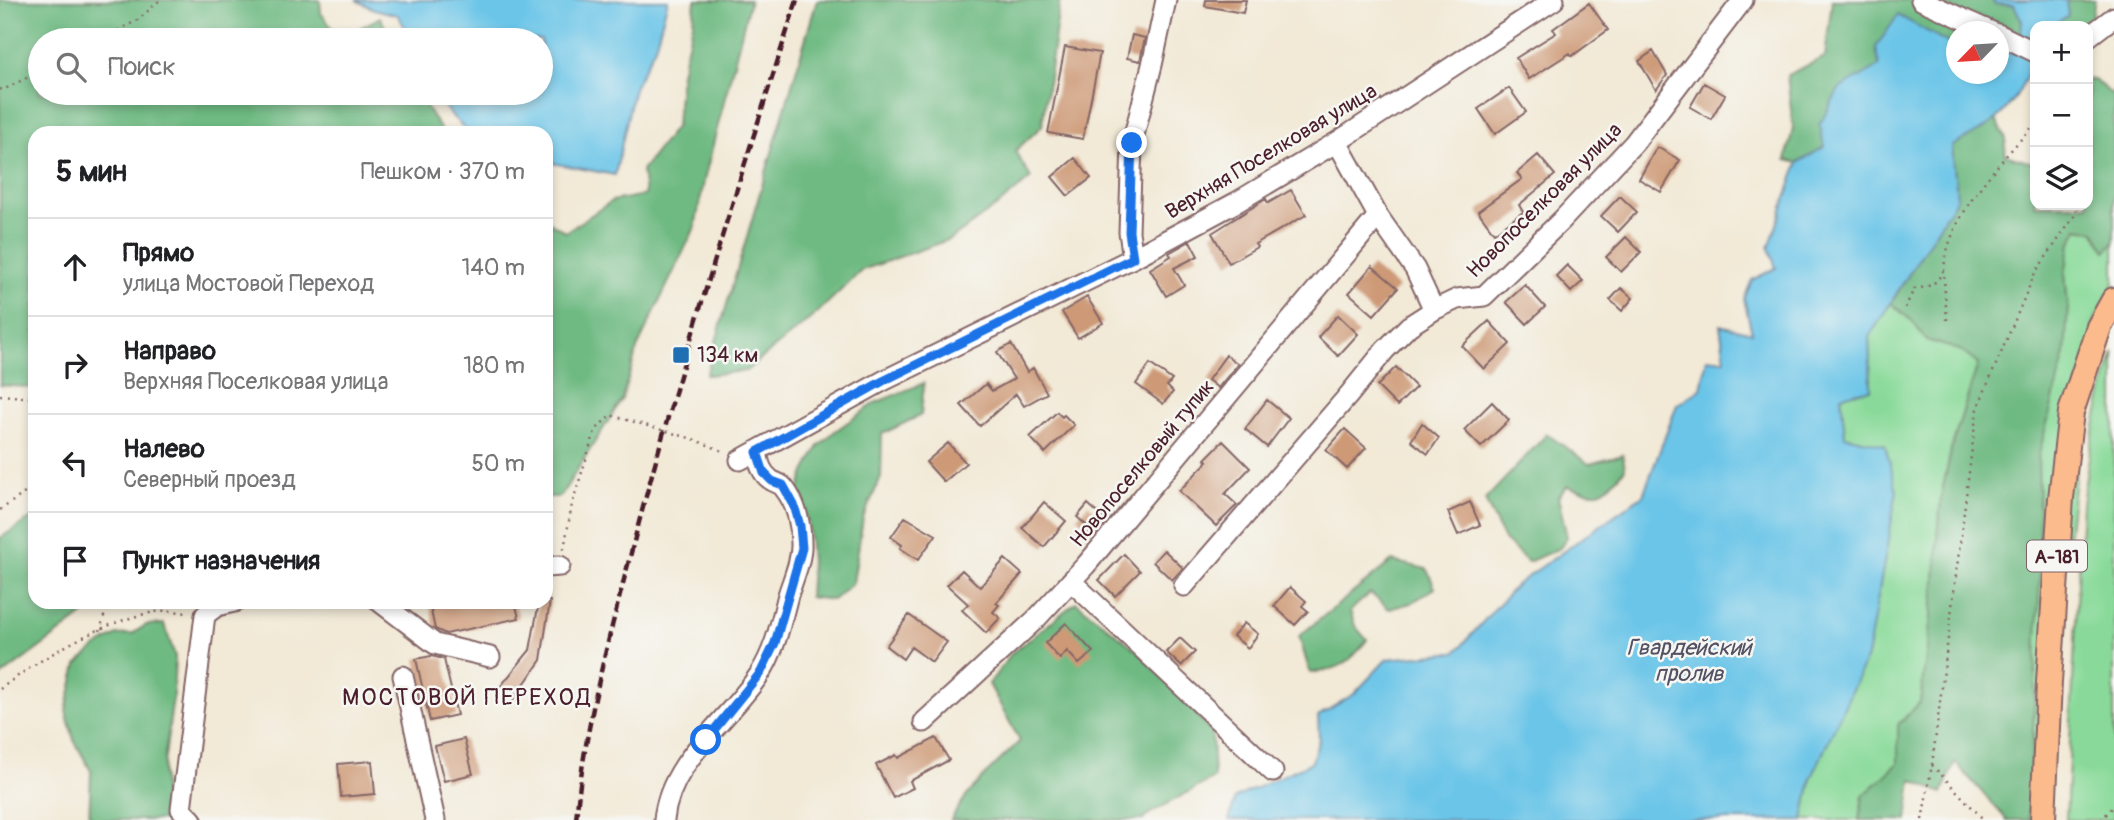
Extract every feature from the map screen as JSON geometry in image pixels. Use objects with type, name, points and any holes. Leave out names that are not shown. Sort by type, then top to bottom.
[{"type":"main road","name":"А-181","points":[[2043,820],[2061,498],[2071,412],[2099,327],[2114,300]]},
{"type":"street","points":[[1133,258],[1129,232],[1132,143],[1166,0]]},
{"type":"street","name":"Верхняя Поселковая улица","points":[[749,456],[906,369],[1133,258],[1237,202],[1337,142],[1555,0]]},
{"type":"street","name":"Новопоселковая улица","points":[[1184,586],[1385,350],[1409,326],[1457,299],[1484,296],[1562,220],[1634,143],[1743,0]]},
{"type":"street","points":[[1921,0],[1968,21]]},
{"type":"street","points":[[2093,33],[2114,17]]},
{"type":"street","points":[[2009,40],[2030,50]]},
{"type":"street","points":[[1337,142],[1378,216],[1415,269],[1434,310]]},
{"type":"street","name":"Новопоселковый тупик","points":[[924,722],[1036,619],[1071,581],[1378,216]]},
{"type":"street","points":[[664,820],[670,789],[684,764],[724,720],[761,672],[775,643],[802,548],[794,505],[783,485],[772,481],[749,456]]},
{"type":"street","points":[[1071,581],[1273,772]]},
{"type":"street","points":[[192,820],[181,809],[205,615],[213,609]]},
{"type":"street","points":[[389,609],[435,644],[490,657]]},
{"type":"street","points":[[403,676],[435,820]]},
{"type":"path","points":[[122,28],[138,20],[160,0]]},
{"type":"path","points":[[0,89],[28,77]]},
{"type":"path","points":[[1905,307],[1913,289],[1929,287],[1938,282],[1955,231],[1976,192],[2030,130]]},
{"type":"path","points":[[1922,820],[1932,765],[1977,409],[2035,273],[2076,210]]},
{"type":"path","points":[[1944,268],[1947,320]]},
{"type":"path","points":[[0,395],[28,397]]},
{"type":"path","points":[[553,566],[595,431],[610,415],[749,456]]},
{"type":"path","points":[[0,510],[28,491]]},
{"type":"path","points":[[100,631],[106,609]]},
{"type":"path","points":[[0,690],[56,651],[137,616],[164,610],[205,615]]},
{"type":"path","points":[[1932,765],[1984,820]]},
{"type":"path","points":[[2101,820],[2114,806]]},
{"type":"green space","points":[[0,0],[320,0],[321,13],[332,28],[28,28],[28,105],[425,105],[438,126],[28,126],[28,387],[0,385]]},
{"type":"green space","points":[[695,0],[750,0],[705,176],[695,227],[638,346],[622,399],[560,497],[553,497],[553,224],[566,232],[612,201],[645,195],[642,170],[676,126],[681,73],[693,23]]},
{"type":"green space","points":[[817,0],[1060,0],[1042,126],[1015,151],[1031,178],[951,239],[862,270],[816,314],[746,371],[706,375]]},
{"type":"green space","points":[[1832,0],[1909,0],[1954,21],[1946,21],[1946,49],[1879,66],[1820,124],[1824,147],[1798,163],[1786,160],[1793,127],[1787,75],[1825,57]]},
{"type":"green space","points":[[1934,0],[1993,0],[1994,4],[2014,5],[2022,21],[2021,34],[2009,27],[2009,21],[1979,21]]},
{"type":"green space","points":[[2066,0],[2095,0],[2091,21],[2059,21],[2068,16]]},
{"type":"green space","points":[[380,17],[386,28],[360,28]]},
{"type":"green space","points":[[2093,80],[2111,94],[2114,91],[2114,242],[2106,251],[2094,231],[2078,228],[2070,245],[2065,274],[2068,306],[2065,354],[2038,458],[2040,569],[2029,820],[2007,820],[1955,762],[1942,793],[1912,780],[1907,820],[1859,820],[1863,796],[1898,764],[1898,725],[1920,702],[1934,595],[1941,497],[1952,446],[1978,364],[1960,350],[1926,340],[1913,322],[1891,303],[1957,198],[1952,146],[1996,119],[2006,139],[2005,155],[2030,162],[2030,210],[2093,210]]},
{"type":"green space","points":[[2078,228],[2094,231],[2106,250],[2114,242],[2114,283],[2093,324],[2035,820],[2029,820],[2040,569],[2038,458],[2068,306],[2065,274],[2070,245]]},
{"type":"green space","points":[[1891,303],[1913,322],[1926,340],[1960,350],[1978,364],[1952,446],[1941,497],[1934,595],[1920,702],[1898,725],[1898,764],[1863,796],[1859,820],[1803,820],[1811,779],[1845,436],[1841,396],[1871,388],[1869,337]]},
{"type":"green space","points":[[2114,352],[2114,820],[2066,820],[2082,504],[2103,389]]},
{"type":"green space","points":[[924,383],[921,415],[882,434],[881,477],[863,518],[853,583],[833,600],[809,597],[811,561],[808,523],[799,491],[805,472],[819,446],[834,432],[875,403]]},
{"type":"green space","points":[[1547,434],[1589,464],[1623,455],[1625,469],[1600,491],[1567,486],[1558,497],[1567,537],[1560,548],[1528,562],[1504,540],[1485,500]]},
{"type":"green space","points":[[28,520],[28,609],[87,609],[82,616],[0,677],[0,538]]},
{"type":"green space","points":[[1392,561],[1427,569],[1435,588],[1411,603],[1389,609],[1370,593],[1350,611],[1355,626],[1367,640],[1355,655],[1343,664],[1329,670],[1310,673],[1299,636]]},
{"type":"green space","points":[[1076,602],[1138,651],[1212,732],[1214,778],[1149,814],[1143,820],[951,820],[974,788],[1020,741],[989,684],[1011,654]]},
{"type":"green space","points":[[164,624],[175,656],[173,697],[163,771],[164,820],[89,820],[91,771],[74,740],[66,711],[77,665],[96,647],[117,635],[132,634],[146,625]]},
{"type":"water","points":[[356,0],[668,0],[655,47],[634,88],[615,175],[553,163],[553,126],[462,126],[443,105],[553,105],[553,28],[405,28],[398,15],[374,9]]},
{"type":"water","name":"Гвардейский пролив","points":[[1993,0],[2066,0],[2068,16],[2059,21],[2030,21],[2030,66],[2020,90],[1989,125],[1952,146],[1957,198],[1869,337],[1871,389],[1841,396],[1845,436],[1885,445],[1897,491],[1867,657],[1811,779],[1803,820],[1229,820],[1235,798],[1312,762],[1319,739],[1318,716],[1354,694],[1387,659],[1456,652],[1516,585],[1643,495],[1677,405],[1701,389],[1707,358],[1725,360],[1720,325],[1752,333],[1744,299],[1752,280],[1776,268],[1769,248],[1798,163],[1824,147],[1820,124],[1839,89],[1879,66],[1876,47],[1898,15],[1946,41],[1946,84],[2009,84],[2009,46],[2020,45],[2022,21],[2014,5],[1994,4]]},
{"type":"building","points":[[1206,0],[1246,0],[1243,13],[1205,6]]},
{"type":"building","points":[[1589,3],[1608,30],[1572,56],[1570,53],[1529,79],[1516,58],[1556,33],[1553,29]]},
{"type":"building","points":[[1132,35],[1145,38],[1140,61],[1127,58]]},
{"type":"building","points":[[1065,47],[1100,53],[1083,139],[1048,133]]},
{"type":"building","points":[[1653,51],[1667,75],[1656,90],[1639,61]]},
{"type":"building","points":[[1704,83],[1725,95],[1711,119],[1690,107]]},
{"type":"building","points":[[1509,88],[1526,112],[1495,134],[1478,109]]},
{"type":"building","points":[[1657,147],[1680,160],[1661,192],[1639,179]]},
{"type":"building","points":[[1538,155],[1555,175],[1519,205],[1523,212],[1494,233],[1478,211],[1522,179],[1517,173]]},
{"type":"building","points":[[1075,158],[1091,178],[1068,196],[1052,177]]},
{"type":"building","points":[[1291,190],[1306,215],[1255,244],[1257,247],[1229,263],[1212,233],[1266,199],[1268,203]]},
{"type":"building","points":[[1620,196],[1637,212],[1618,232],[1601,216]]},
{"type":"building","points":[[1626,237],[1641,252],[1621,272],[1606,257]]},
{"type":"building","points":[[1190,241],[1198,256],[1174,268],[1184,285],[1166,296],[1150,269],[1171,256],[1169,253]]},
{"type":"building","points":[[1567,265],[1583,281],[1571,292],[1556,276]]},
{"type":"building","points":[[1372,266],[1398,288],[1374,315],[1349,293]]},
{"type":"building","points":[[1525,285],[1545,307],[1527,324],[1506,302]]},
{"type":"building","points":[[1621,288],[1633,298],[1622,311],[1610,300]]},
{"type":"building","points":[[1087,297],[1103,323],[1078,338],[1062,312]]},
{"type":"building","points":[[1338,315],[1358,334],[1338,356],[1318,337]]},
{"type":"building","points":[[1489,321],[1510,344],[1484,369],[1462,346]]},
{"type":"building","points":[[1011,344],[1027,372],[1033,368],[1047,393],[1024,406],[1016,394],[980,426],[961,405],[986,384],[992,391],[1014,379],[997,352]]},
{"type":"building","points":[[1226,355],[1238,364],[1218,388],[1208,380]]},
{"type":"building","points":[[1150,364],[1172,380],[1167,386],[1173,392],[1163,404],[1136,384]]},
{"type":"building","points":[[1396,367],[1416,387],[1397,406],[1377,386]]},
{"type":"building","points":[[1267,400],[1289,418],[1267,447],[1245,429]]},
{"type":"building","points":[[1492,402],[1509,420],[1481,447],[1464,430]]},
{"type":"building","points":[[1057,412],[1074,425],[1045,453],[1030,437]]},
{"type":"building","points":[[1422,423],[1439,438],[1428,454],[1411,441]]},
{"type":"building","points":[[1345,429],[1366,448],[1347,469],[1326,450]]},
{"type":"building","points":[[1223,441],[1250,468],[1225,494],[1237,505],[1216,526],[1179,491]]},
{"type":"building","points":[[948,443],[966,463],[944,482],[926,462]]},
{"type":"building","points":[[1044,502],[1066,521],[1044,547],[1022,528]]},
{"type":"building","points":[[1470,502],[1480,525],[1458,535],[1448,512]]},
{"type":"building","points":[[1088,504],[1106,520],[1095,533],[1077,517]]},
{"type":"building","points":[[905,517],[936,535],[918,560],[900,548],[902,545],[891,537]]},
{"type":"building","points":[[1164,550],[1183,568],[1172,580],[1153,562]]},
{"type":"building","points":[[1124,554],[1140,571],[1115,596],[1099,580]]},
{"type":"building","points":[[1005,559],[1022,574],[996,603],[999,605],[993,612],[1000,618],[986,633],[962,610],[968,604],[947,585],[962,570],[980,587]]},
{"type":"building","points":[[1290,587],[1306,601],[1302,606],[1308,611],[1295,625],[1274,606]]},
{"type":"building","points":[[431,609],[517,609],[519,618],[446,634],[435,629]]},
{"type":"building","points":[[538,609],[549,609],[541,660],[510,704],[496,692],[530,650]]},
{"type":"building","points":[[909,615],[947,642],[932,662],[911,647],[903,659],[886,646]]},
{"type":"building","points":[[1066,623],[1093,652],[1079,664],[1067,651],[1060,659],[1045,643]]},
{"type":"building","points":[[1244,623],[1258,634],[1248,648],[1233,636]]},
{"type":"building","points":[[1180,638],[1195,652],[1181,666],[1166,652]]},
{"type":"building","points":[[431,656],[444,659],[457,715],[430,721],[416,659]]},
{"type":"building","points":[[936,738],[949,760],[910,781],[913,788],[893,798],[876,765],[896,755],[898,758]]},
{"type":"building","points":[[464,739],[473,774],[444,781],[435,746]]},
{"type":"building","points":[[372,761],[375,794],[341,797],[338,764]]},
{"type":"railway","points":[[576,820],[593,708],[638,526],[694,328],[797,0]]},
{"type":"place","name":"134 км","points":[[681,355]]},
{"type":"district","name":"МОСТОВОЙ ПЕРЕХОД","points":[[467,697]]},
{"type":"route","points":[[706,740],[761,672],[775,643],[802,548],[794,505],[783,485],[772,481],[764,473],[757,452],[952,345],[1133,258],[1129,232],[1132,143]]}]
